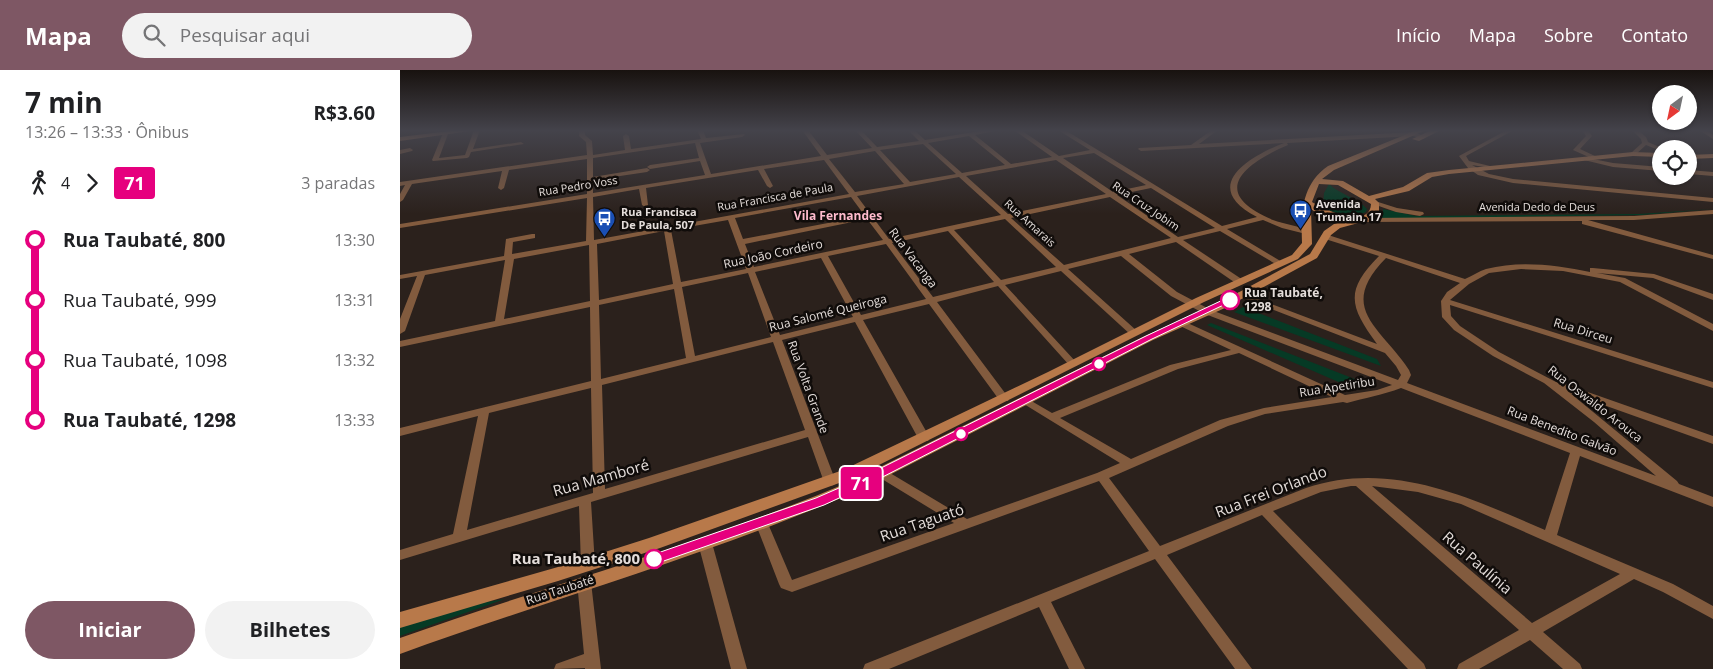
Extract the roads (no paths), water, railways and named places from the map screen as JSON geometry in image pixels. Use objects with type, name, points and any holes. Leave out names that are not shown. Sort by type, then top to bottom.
[{"type":"main road","points":[[1317,180],[1331,168],[1356,158]]},
{"type":"main road","points":[[1343,185],[1346,172],[1374,158]]},
{"type":"main road","points":[[1371,201],[1406,189],[1430,175],[1470,165],[1489,167],[1590,158]]},
{"type":"main road","points":[[1306,232],[1328,233],[1342,224],[1361,220],[1372,215],[1375,211],[1371,201],[1343,185],[1331,181],[1317,180]]},
{"type":"main road","name":"Rua Taubaté","points":[[400,646],[820,502],[1208,312],[1240,288],[1305,248],[1307,244],[1306,221],[1310,190],[1317,180]]},
{"type":"main road","points":[[1308,202],[1321,212],[1361,220]]},
{"type":"main road","name":"Rua Taubaté","points":[[400,620],[588,565],[830,482],[1004,399],[1191,304],[1240,288],[1314,256],[1328,233]]},
{"type":"main road","points":[[486,615],[504,605],[511,595],[506,592],[496,592]]},
{"type":"street","points":[[435,158],[434,160],[446,158]]},
{"type":"street","points":[[400,184],[583,158]]},
{"type":"street","points":[[590,158],[599,495]]},
{"type":"street","name":"Rua Pedro Voss","points":[[400,226],[819,158]]},
{"type":"street","name":"Rua Vacanga","points":[[826,158],[1004,399]]},
{"type":"street","points":[[883,158],[908,184]]},
{"type":"street","name":"Rua Amarais","points":[[941,158],[1134,333]]},
{"type":"street","points":[[1000,158],[1010,166]]},
{"type":"street","name":"Rua Francisca de Paula","points":[[400,277],[1052,158]]},
{"type":"street","name":"Rua Cruz Jobim","points":[[1058,158],[1177,239],[1240,288],[1391,352]]},
{"type":"street","points":[[1106,158],[1278,264]]},
{"type":"street","points":[[1257,158],[1237,176],[1236,194],[1246,207],[1263,218],[1273,223],[1306,232]]},
{"type":"street","points":[[1462,158],[1470,165],[1499,178],[1713,200]]},
{"type":"street","points":[[1590,158],[1606,163],[1652,168]]},
{"type":"street","points":[[590,179],[703,159],[708,176]]},
{"type":"street","points":[[1489,167],[1499,178]]},
{"type":"street","points":[[760,168],[770,186]]},
{"type":"street","points":[[501,188],[506,169]]},
{"type":"street","points":[[1697,173],[1713,174]]},
{"type":"street","points":[[400,200],[410,183]]},
{"type":"street","name":"Rua João Cordeiro","points":[[400,344],[1152,186]]},
{"type":"street","points":[[642,187],[645,205]]},
{"type":"street","points":[[1668,196],[1679,201],[1686,208]]},
{"type":"street","name":"Avenida Dedo de Deus","points":[[1371,201],[1404,212],[1431,215],[1588,212],[1713,206]]},
{"type":"street","points":[[1588,212],[1605,218],[1620,228],[1713,257]]},
{"type":"street","name":"Avenida Dedo de Deus","points":[[1361,220],[1572,219],[1713,212]]},
{"type":"street","name":"Rua Volta Grande","points":[[732,217],[830,482]]},
{"type":"street","points":[[741,242],[869,217]]},
{"type":"street","name":"Rua Salomé Queiroga","points":[[400,432],[1263,218]]},
{"type":"street","points":[[1572,219],[1620,228],[1713,252]]},
{"type":"street","points":[[1273,223],[1306,221]]},
{"type":"street","points":[[667,228],[691,359]]},
{"type":"street","points":[[949,228],[1074,364]]},
{"type":"street","points":[[1328,233],[1385,255],[1466,282]]},
{"type":"street","points":[[499,323],[509,257],[509,241],[532,236]]},
{"type":"street","name":"Rua Benedito Galvão","points":[[1123,253],[1174,294],[1208,312],[1713,502]]},
{"type":"street","points":[[823,255],[924,438]]},
{"type":"street","points":[[1385,255],[1360,284],[1358,299],[1360,308],[1374,332],[1391,352],[1406,375],[1401,385]]},
{"type":"street","points":[[1445,301],[1450,294],[1478,274],[1502,268],[1536,267],[1638,273],[1674,282],[1713,297]]},
{"type":"street","points":[[1571,270],[1624,279],[1713,328]]},
{"type":"street","points":[[1599,270],[1610,278]]},
{"type":"street","points":[[1618,271],[1623,274],[1624,279]]},
{"type":"street","points":[[400,331],[422,273]]},
{"type":"street","points":[[1624,279],[1638,273]]},
{"type":"street","name":"Rua Oswaldo Arouca","points":[[1445,301],[1447,317],[1450,322],[1468,337],[1548,381],[1598,420],[1680,490]]},
{"type":"street","name":"Rua Dirceu","points":[[1445,301],[1713,385]]},
{"type":"street","points":[[1181,324],[1347,400]]},
{"type":"street","points":[[1052,418],[1174,367],[1241,350]]},
{"type":"street","points":[[1548,381],[1713,440]]},
{"type":"street","name":"Rua Apetiribu","points":[[1131,464],[1242,417],[1286,407],[1347,400],[1379,393],[1401,385]]},
{"type":"street","points":[[1024,402],[1131,464]]},
{"type":"street","points":[[459,537],[484,411]]},
{"type":"street","name":"Rua Mamboré","points":[[400,555],[811,432]]},
{"type":"street","points":[[1550,536],[1576,451]]},
{"type":"street","name":"Rua Taguató","points":[[761,522],[786,584],[790,586],[1131,464]]},
{"type":"street","points":[[881,473],[966,524]]},
{"type":"street","points":[[1101,476],[1244,669]]},
{"type":"street","name":"Rua Frei Orlando","points":[[871,669],[1316,489],[1336,484],[1359,482],[1432,490],[1550,536],[1668,588],[1713,613]]},
{"type":"street","name":"Rua Paulínia","points":[[1359,482],[1574,669]]},
{"type":"street","points":[[585,499],[588,565]]},
{"type":"street","points":[[1264,510],[1418,669]]},
{"type":"street","points":[[705,543],[739,669]]},
{"type":"street","points":[[1465,669],[1634,573]]},
{"type":"street","points":[[562,669],[593,664],[584,582]]},
{"type":"street","points":[[1042,600],[1077,669]]},
{"type":"place","name":"Avenida Trumain, 17","points":[[1300,229]]},
{"type":"place","name":"Rua Francisca De Paula, 507","points":[[605,237]]},
{"type":"place","name":"Rua Taubaté, 1298","points":[[1230,300]]},
{"type":"place","name":"Rua Taubaté, 800","points":[[654,559]]},
{"type":"district","name":"Vila Fernandes","points":[[838,216]]}]
